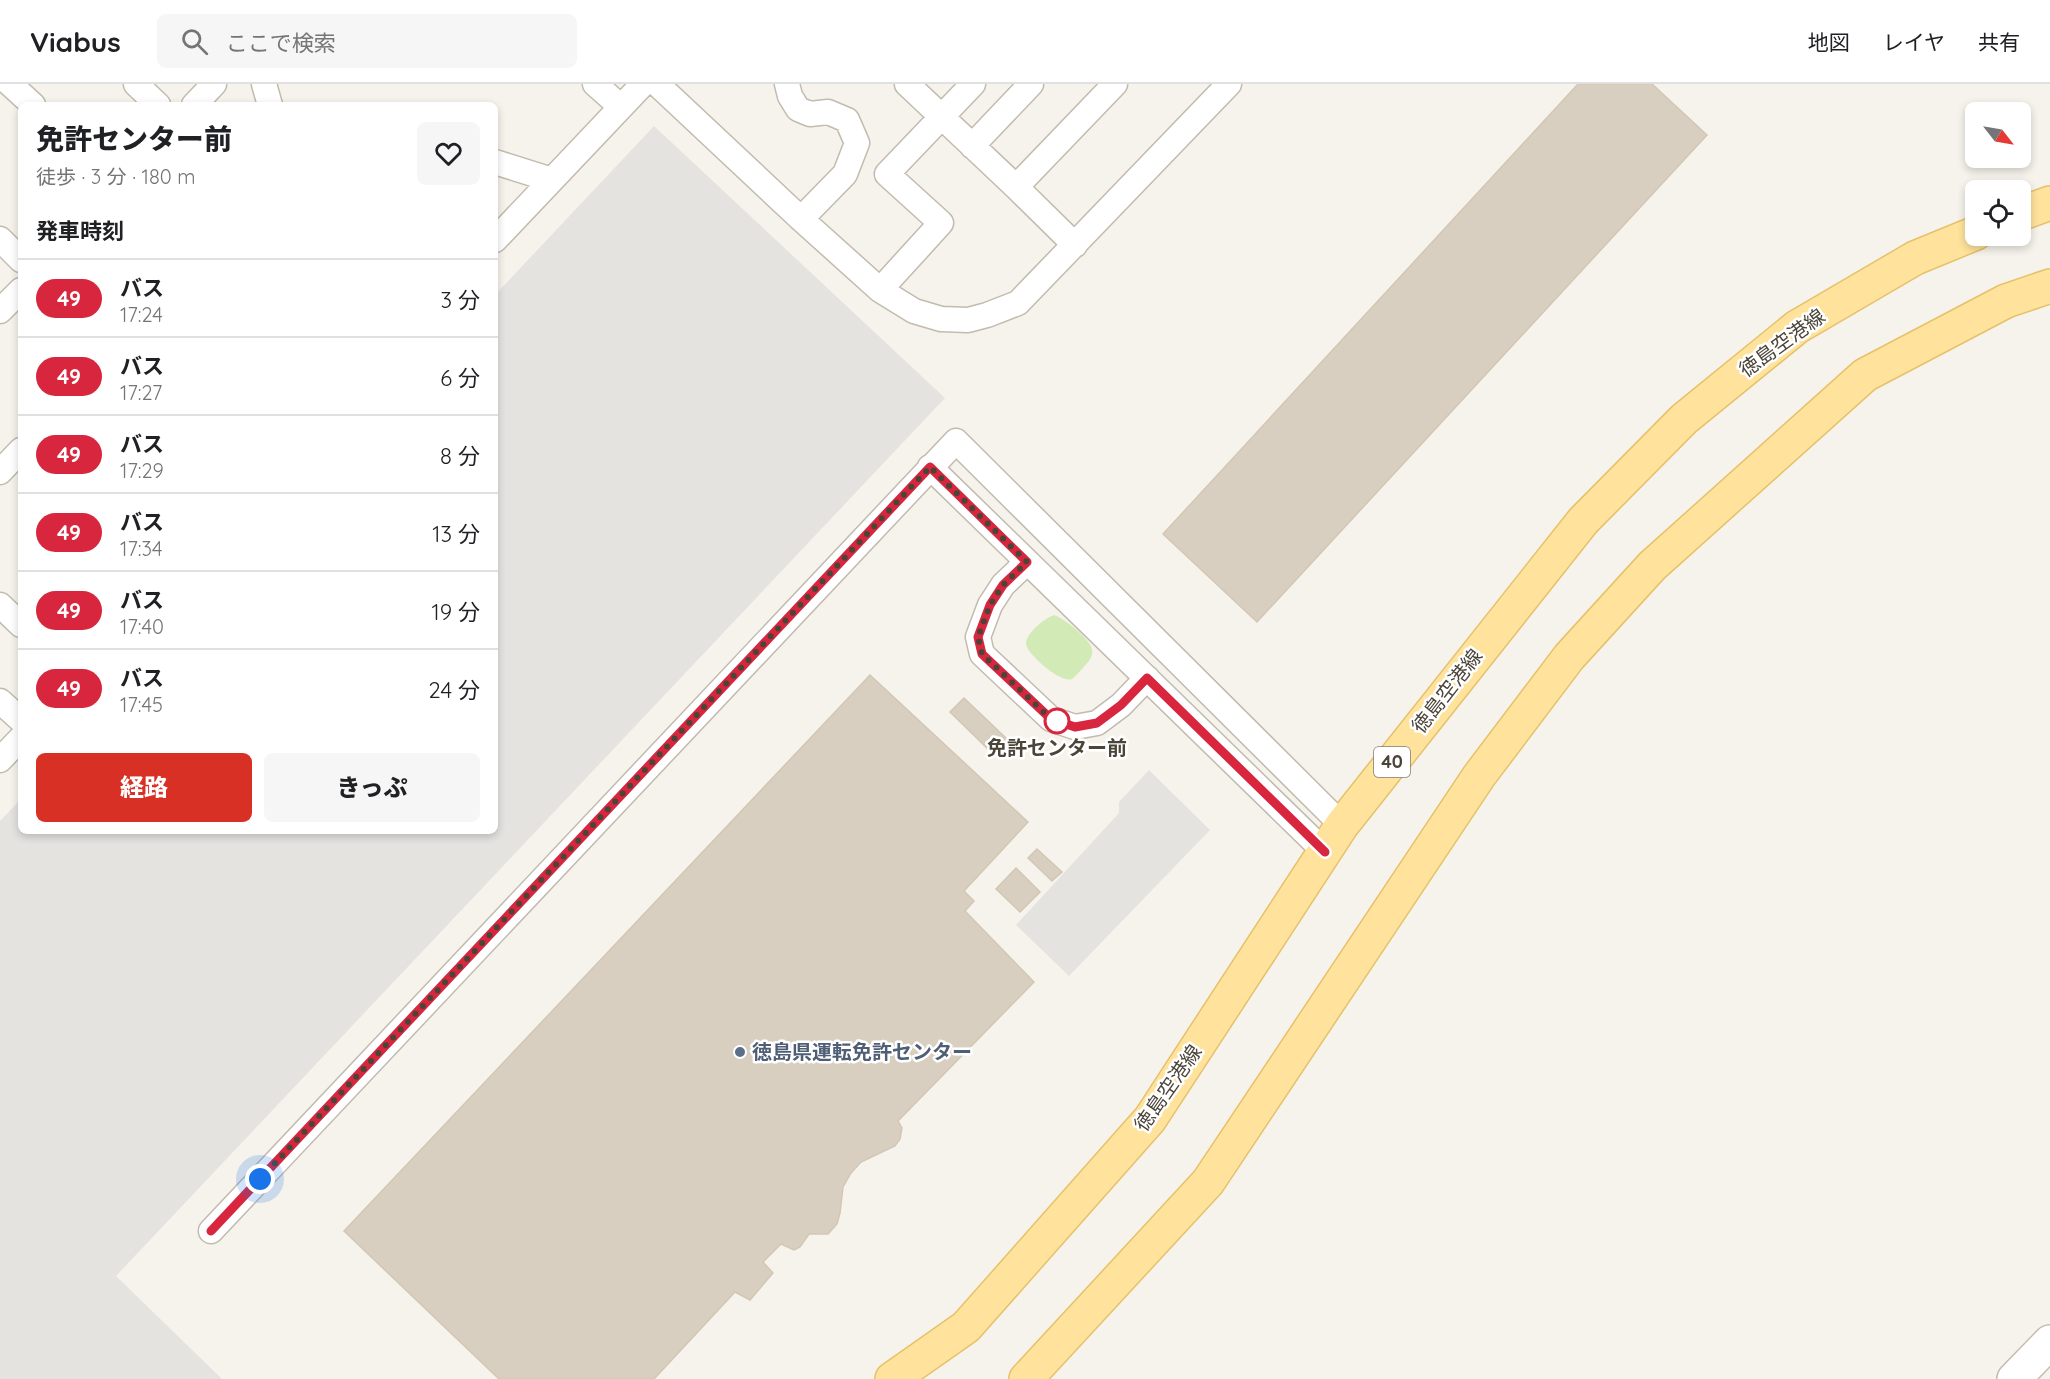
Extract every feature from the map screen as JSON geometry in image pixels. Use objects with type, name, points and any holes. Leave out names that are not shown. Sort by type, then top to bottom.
[{"type":"main road","points":[[2031,210],[2050,203]]},
{"type":"main road","name":"徳島空港線","points":[[892,1379],[966,1327],[1150,1119],[1334,839],[1583,521],[1684,419],[1797,327],[1915,258],[1965,238]]},
{"type":"main road","points":[[1026,1379],[1208,1182],[1479,776],[1569,657],[1652,566],[1865,375],[2007,301],[2050,286]]},
{"type":"street","points":[[2014,1379],[2050,1342]]},
{"type":"lane","points":[[10,84],[30,102]]},
{"type":"lane","points":[[136,84],[155,102]]},
{"type":"lane","points":[[197,102],[214,84]]},
{"type":"lane","points":[[264,84],[269,102]]},
{"type":"lane","points":[[595,84],[621,107]]},
{"type":"lane","points":[[498,237],[643,84]]},
{"type":"lane","points":[[657,84],[880,290],[914,311],[941,319],[968,320],[1018,303],[1229,84]]},
{"type":"lane","points":[[787,84],[790,96],[798,109],[810,114],[828,112],[847,120],[858,143],[845,174],[801,219]]},
{"type":"lane","points":[[907,84],[1075,245]]},
{"type":"lane","points":[[880,290],[941,223],[887,174],[973,84]]},
{"type":"lane","points":[[972,146],[1031,84]]},
{"type":"lane","points":[[1017,187],[1115,84]]},
{"type":"lane","points":[[498,163],[552,180]]},
{"type":"lane","points":[[0,239],[18,257]]},
{"type":"lane","points":[[0,311],[18,293]]},
{"type":"lane","points":[[211,1231],[956,441],[1334,839]]},
{"type":"lane","points":[[0,472],[18,453]]},
{"type":"lane","points":[[930,467],[1147,678],[1334,839]]},
{"type":"lane","points":[[1027,562],[1003,585],[990,605],[978,637],[982,654],[1051,719],[1075,727],[1097,723],[1121,705],[1147,678]]},
{"type":"lane","points":[[0,605],[18,622]]},
{"type":"lane","points":[[0,701],[18,717]]},
{"type":"lane","points":[[0,760],[18,741]]},
{"type":"green space","points":[[1054,615],[1076,629],[1092,649],[1090,660],[1072,679],[1060,677],[1045,667],[1026,644],[1032,631]]},
{"type":"shaded area","points":[[654,126],[945,398],[116,1276],[222,1379],[0,1379],[0,821],[18,802],[18,834],[498,834],[498,292]]},
{"type":"shaded area","points":[[1149,770],[1210,830],[1069,976],[1016,925],[1119,813],[1119,802]]},
{"type":"building","points":[[1578,84],[1652,84],[1707,135],[1257,622],[1163,534]]},
{"type":"building","name":"徳島県運転免許センター","points":[[870,675],[1028,822],[964,891],[974,901],[965,911],[1034,982],[898,1121],[902,1128],[900,1139],[895,1146],[861,1162],[851,1173],[843,1187],[837,1224],[828,1234],[809,1234],[800,1247],[794,1250],[781,1244],[763,1262],[773,1273],[750,1300],[735,1292],[654,1379],[499,1379],[344,1231]]},
{"type":"building","points":[[964,698],[1007,739],[993,754],[950,712]]},
{"type":"building","points":[[1037,849],[1062,872],[1052,881],[1028,858]]},
{"type":"building","points":[[1016,868],[1040,892],[1020,912],[996,889]]},
{"type":"bus line","name":"49","points":[[211,1231],[930,467],[1027,562],[1003,585],[990,605],[978,637],[982,654],[1051,719],[1075,727],[1097,723],[1121,705],[1147,678],[1325,852]]},
{"type":"place","name":"免許センター前","points":[[1057,721]]},
{"type":"place","name":"徳島県運転免許センター","points":[[740,1052]]},
{"type":"route","points":[[260,1179],[930,467],[1027,562],[1003,585],[990,605],[978,637],[982,654],[1051,719],[1063,723],[1057,721]]}]
